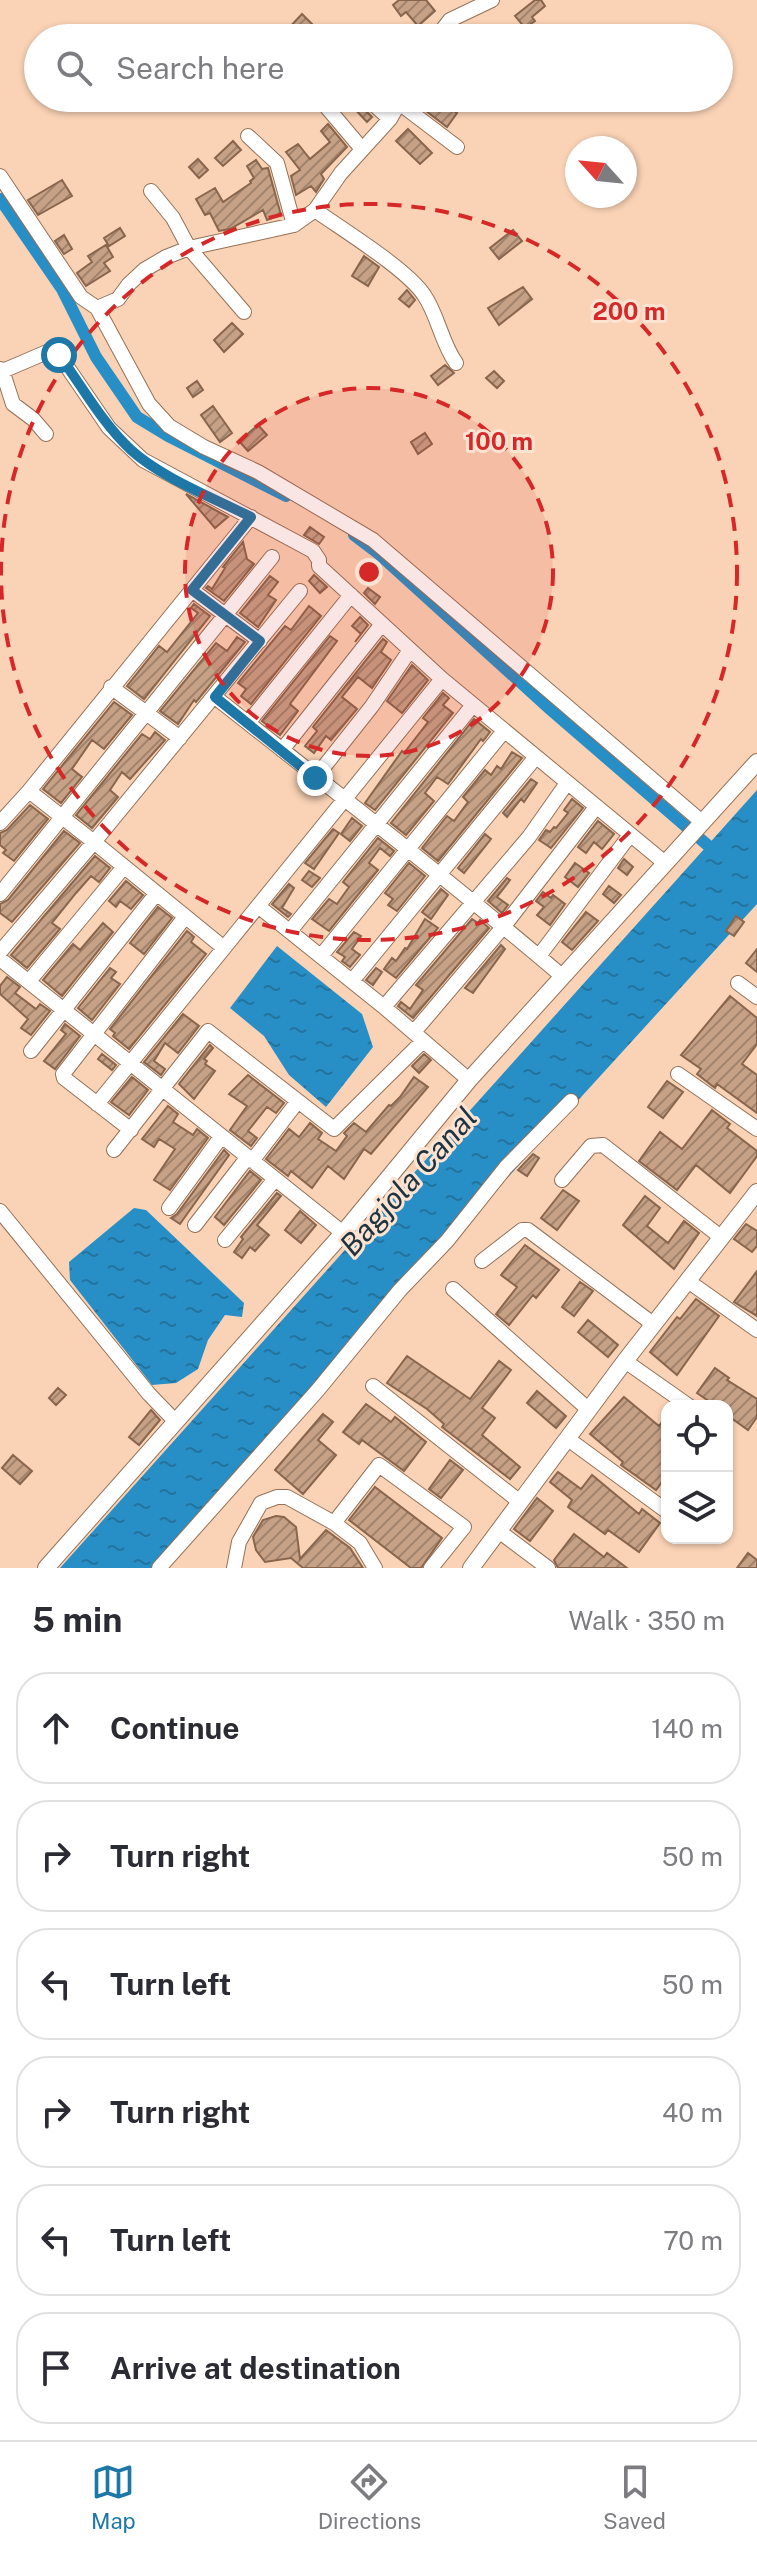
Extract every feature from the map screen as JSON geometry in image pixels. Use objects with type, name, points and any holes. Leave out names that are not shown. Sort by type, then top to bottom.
[{"type":"street","points":[[447,24],[492,0]]},
{"type":"street","points":[[331,112],[362,149]]},
{"type":"street","points":[[382,112],[390,119]]},
{"type":"street","points":[[97,308],[118,299],[144,270],[166,257],[189,248],[294,225],[315,210],[341,173],[394,112]]},
{"type":"street","points":[[415,112],[457,147]]},
{"type":"street","points":[[248,136],[277,163],[294,225]]},
{"type":"street","points":[[0,176],[81,297],[97,308],[149,404],[169,426],[204,447],[258,472],[373,540],[699,825]]},
{"type":"street","points":[[151,191],[173,218],[189,248],[244,312]]},
{"type":"street","points":[[315,210],[417,286],[430,304],[444,343],[456,363]]},
{"type":"street","points":[[46,434],[13,404],[1,369],[47,352],[55,352],[109,428],[131,450],[157,469],[313,551],[319,566],[442,679],[665,863]]},
{"type":"street","points":[[0,823],[251,517]]},
{"type":"street","points":[[0,894],[272,557]]},
{"type":"street","points":[[192,590],[260,641]]},
{"type":"street","points":[[0,952],[300,591]]},
{"type":"street","points":[[248,723],[351,595]]},
{"type":"street","points":[[282,750],[382,624]]},
{"type":"street","points":[[315,778],[354,730],[410,650]]},
{"type":"street","points":[[97,1104],[442,679]]},
{"type":"street","points":[[111,687],[180,738]]},
{"type":"street","points":[[215,697],[439,873],[562,976]]},
{"type":"street","points":[[290,931],[473,705]]},
{"type":"street","points":[[321,956],[504,731]]},
{"type":"street","points":[[352,981],[535,758]]},
{"type":"street","points":[[46,1568],[343,1233],[469,1080],[757,762]]},
{"type":"street","points":[[384,1007],[529,837],[567,783]]},
{"type":"street","points":[[29,791],[64,816],[123,868],[224,948]]},
{"type":"street","points":[[114,1150],[208,1031],[331,1127],[338,1128],[419,1037],[596,807]]},
{"type":"street","points":[[539,956],[630,835]]},
{"type":"street","points":[[30,980],[123,868]]},
{"type":"street","points":[[31,1051],[156,894]]},
{"type":"street","points":[[258,906],[469,1080]]},
{"type":"street","points":[[131,1130],[63,1077],[64,1071],[185,917]]},
{"type":"street","points":[[0,959],[343,1233]]},
{"type":"street","points":[[738,983],[757,997]]},
{"type":"street","points":[[678,1074],[757,1129]]},
{"type":"street","points":[[195,1225],[298,1101]]},
{"type":"street","points":[[159,1568],[317,1391],[400,1290],[447,1241],[506,1167],[571,1101]]},
{"type":"street","points":[[169,1208],[221,1137]]},
{"type":"street","points":[[562,1180],[591,1146],[603,1145],[722,1238]]},
{"type":"street","points":[[225,1240],[275,1179]]},
{"type":"street","points":[[471,1568],[653,1324],[754,1200]]},
{"type":"street","points":[[0,1211],[149,1394],[176,1422]]},
{"type":"street","points":[[482,1261],[522,1230],[528,1230],[653,1324]]},
{"type":"street","points":[[688,1281],[757,1330]]},
{"type":"street","points":[[453,1289],[589,1410]]},
{"type":"street","points":[[625,1361],[680,1400]]},
{"type":"street","points":[[373,1386],[520,1502]]},
{"type":"street","points":[[568,1439],[661,1507]]},
{"type":"street","points":[[334,1523],[379,1465],[464,1527],[431,1568]]},
{"type":"street","points":[[234,1568],[239,1542],[261,1503],[277,1497],[287,1497],[334,1523],[360,1543],[375,1568]]},
{"type":"street","points":[[500,1532],[548,1568]]},
{"type":"water","name":"Bagjola Canal","points":[[757,790],[757,904],[152,1568],[60,1568]]},
{"type":"water","points":[[277,946],[362,1014],[373,1047],[326,1107],[289,1075],[264,1036],[230,1008]]},
{"type":"water","points":[[134,1208],[146,1210],[244,1303],[242,1317],[225,1315],[208,1340],[198,1369],[176,1383],[152,1385],[70,1280],[69,1262]]},
{"type":"building","points":[[399,0],[426,0],[435,11],[416,24],[406,12],[401,16],[393,5]]},
{"type":"building","points":[[535,0],[541,0],[545,6],[532,17],[535,21],[531,24],[522,24],[515,16]]},
{"type":"building","points":[[302,14],[312,24],[293,24]]},
{"type":"building","points":[[358,112],[367,112],[372,117],[367,122]]},
{"type":"building","points":[[428,112],[457,113],[447,127]]},
{"type":"building","points":[[328,124],[347,147],[321,174],[324,179],[316,192],[311,186],[296,195],[291,176],[300,170],[286,152],[298,144],[310,159],[330,142],[321,131]]},
{"type":"building","points":[[408,129],[432,153],[420,164],[396,141]]},
{"type":"building","points":[[233,141],[241,150],[223,166],[215,158]]},
{"type":"building","points":[[198,159],[208,170],[199,178],[189,167]]},
{"type":"building","points":[[256,160],[262,169],[268,168],[281,215],[267,220],[263,210],[230,229],[219,231],[210,213],[205,215],[196,199],[215,188],[223,202],[251,183],[254,178],[247,166]]},
{"type":"building","points":[[62,180],[72,196],[38,215],[28,200]]},
{"type":"building","points":[[120,228],[125,236],[109,246],[104,238]]},
{"type":"building","points":[[513,230],[522,241],[499,259],[490,248]]},
{"type":"building","points":[[64,235],[72,249],[64,254],[55,241]]},
{"type":"building","points":[[106,245],[113,257],[104,263],[110,271],[86,286],[77,273],[92,262],[88,256]]},
{"type":"building","points":[[364,256],[379,267],[368,286],[352,276]]},
{"type":"building","points":[[523,287],[532,299],[499,325],[488,308]]},
{"type":"building","points":[[407,290],[415,300],[409,307],[399,299]]},
{"type":"building","points":[[232,323],[243,334],[224,352],[214,340]]},
{"type":"building","points":[[445,365],[454,373],[438,385],[431,376]]},
{"type":"building","points":[[494,371],[504,381],[497,388],[486,378]]},
{"type":"building","points":[[197,381],[203,390],[193,397],[187,388]]},
{"type":"building","points":[[213,406],[232,433],[220,442],[201,415]]},
{"type":"building","points":[[258,425],[267,435],[248,451],[239,441]]},
{"type":"building","points":[[425,433],[432,444],[418,454],[411,442]]},
{"type":"building","points":[[186,494],[228,517],[215,528]]},
{"type":"building","points":[[310,527],[324,537],[319,544],[304,535]]},
{"type":"building","points":[[243,542],[247,559],[254,564],[224,601],[206,588],[212,589],[223,567]]},
{"type":"building","points":[[314,575],[327,587],[320,593],[309,581]]},
{"type":"building","points":[[270,576],[278,582],[268,595],[276,600],[258,627],[240,613]]},
{"type":"building","points":[[368,588],[380,597],[375,604],[364,593]]},
{"type":"building","points":[[194,604],[210,616],[144,699],[127,686],[159,646],[167,652],[198,613],[191,608]]},
{"type":"building","points":[[309,606],[321,616],[251,704],[241,696],[246,689],[238,683],[285,626],[291,630]]},
{"type":"building","points":[[360,617],[368,625],[355,642],[361,634],[352,626]]},
{"type":"building","points":[[330,636],[337,641],[290,704],[298,711],[280,735],[262,721]]},
{"type":"building","points":[[237,637],[245,642],[196,702],[194,700],[178,724],[160,711],[216,643],[227,651]]},
{"type":"building","points":[[383,639],[387,642],[381,652],[391,660],[372,688],[358,677],[342,697],[357,709],[331,740],[326,736],[314,753],[305,746],[317,731],[313,727]]},
{"type":"building","points":[[412,665],[428,680],[402,713],[387,701]]},
{"type":"building","points":[[443,693],[449,698],[443,705],[453,713],[375,810],[365,803],[402,751],[404,753],[428,722],[423,718]]},
{"type":"building","points":[[114,702],[132,715],[104,749],[92,740],[72,769],[82,777],[61,803],[43,789]]},
{"type":"building","points":[[474,719],[490,732],[483,741],[481,739],[448,784],[437,777],[425,793],[434,801],[406,835],[391,823]]},
{"type":"building","points":[[155,732],[165,740],[130,779],[122,772],[110,790],[118,797],[92,828],[76,815],[142,734],[150,739]]},
{"type":"building","points":[[512,752],[522,758],[438,861],[422,848],[447,816],[454,821],[468,802],[463,797],[485,770],[491,775],[497,766],[501,769]]},
{"type":"building","points":[[531,779],[537,783],[524,802],[521,799],[507,817],[503,813]]},
{"type":"building","points":[[572,799],[583,808],[551,848],[539,840],[546,830],[550,832],[556,828],[568,813],[564,810]]},
{"type":"building","points":[[30,805],[48,819],[14,861],[3,853],[6,850],[0,845],[0,833],[7,830]]},
{"type":"building","points":[[352,818],[362,826],[350,841],[341,834]]},
{"type":"building","points":[[598,821],[614,834],[602,849],[594,842],[586,853],[578,847]]},
{"type":"building","points":[[333,829],[339,833],[314,869],[305,863]]},
{"type":"building","points":[[64,831],[80,843],[12,922],[0,913],[0,904],[8,900]]},
{"type":"building","points":[[485,834],[491,839],[464,873],[458,868]]},
{"type":"building","points":[[378,838],[394,851],[390,856],[380,848],[369,863],[378,870],[329,931],[312,919],[329,899],[337,904],[349,887],[343,882]]},
{"type":"building","points":[[95,856],[110,868],[99,882],[91,876],[76,893],[52,923],[60,929],[27,968],[11,955]]},
{"type":"building","points":[[624,859],[633,867],[627,875],[618,868]]},
{"type":"building","points":[[409,863],[425,876],[397,911],[388,905],[393,899],[385,893]]},
{"type":"building","points":[[575,863],[589,873],[578,887],[565,877]]},
{"type":"building","points":[[309,871],[320,878],[312,887],[302,880]]},
{"type":"building","points":[[507,878],[510,880],[497,897],[508,905],[502,913],[488,901]]},
{"type":"building","points":[[126,881],[143,895],[131,909],[120,901],[116,907],[109,901]]},
{"type":"building","points":[[289,884],[294,888],[282,908],[291,914],[288,917],[272,904]]},
{"type":"building","points":[[609,886],[621,895],[614,903],[603,894]]},
{"type":"building","points":[[441,889],[448,895],[431,919],[422,912]]},
{"type":"building","points":[[543,892],[565,904],[550,925],[537,915],[544,907],[536,901]]},
{"type":"building","points":[[158,907],[172,918],[144,954],[130,943]]},
{"type":"building","points":[[586,912],[598,921],[572,950],[562,942]]},
{"type":"building","points":[[736,916],[744,922],[734,936],[726,931]]},
{"type":"building","points":[[425,919],[438,928],[396,978],[384,969],[392,958],[396,961],[407,949]]},
{"type":"building","points":[[472,919],[478,923],[480,920],[489,928],[413,1018],[398,1006],[401,1002],[410,1009],[423,990],[416,985]]},
{"type":"building","points":[[103,923],[113,932],[62,996],[43,980],[73,944],[80,950]]},
{"type":"building","points":[[187,931],[194,937],[191,942],[206,954],[129,1049],[113,1036],[115,1033],[110,1029]]},
{"type":"building","points":[[354,932],[361,936],[352,949],[360,955],[350,967],[342,961],[345,957],[337,952]]},
{"type":"building","points":[[501,945],[505,949],[473,993],[465,988]]},
{"type":"building","points":[[757,949],[757,972],[746,963]]},
{"type":"building","points":[[110,968],[116,972],[111,978],[120,984],[92,1020],[78,1008]]},
{"type":"building","points":[[376,968],[382,972],[373,985],[366,980]]},
{"type":"building","points":[[7,977],[20,987],[15,993],[36,1009],[40,1004],[50,1011],[31,1035],[21,1028],[28,1019],[0,994],[0,986]]},
{"type":"building","points":[[730,996],[757,1018],[757,1044],[742,1064],[757,1075],[757,1113],[717,1084],[715,1088],[697,1074],[701,1069],[681,1055]]},
{"type":"building","points":[[183,1014],[199,1026],[178,1053],[165,1043],[154,1061],[165,1069],[161,1075],[144,1062]]},
{"type":"building","points":[[65,1024],[80,1036],[55,1069],[44,1061],[66,1034],[61,1030]]},
{"type":"building","points":[[210,1045],[213,1048],[204,1059],[207,1061],[205,1064],[215,1071],[194,1099],[179,1084]]},
{"type":"building","points":[[102,1054],[116,1065],[112,1070],[98,1059]]},
{"type":"building","points":[[424,1054],[431,1060],[419,1073],[412,1066]]},
{"type":"building","points":[[248,1075],[284,1103],[276,1113],[267,1107],[248,1131],[257,1138],[251,1146],[230,1130],[247,1106],[229,1094]]},
{"type":"building","points":[[132,1077],[148,1090],[129,1115],[111,1102]]},
{"type":"building","points":[[414,1077],[428,1087],[371,1154],[364,1149],[344,1179],[328,1166],[312,1188],[291,1171],[288,1176],[266,1159],[289,1129],[299,1137],[310,1123],[322,1133],[318,1139],[336,1151],[347,1136],[344,1133],[354,1123],[366,1132],[400,1097]]},
{"type":"building","points":[[667,1081],[683,1092],[663,1118],[648,1107]]},
{"type":"building","points":[[168,1106],[178,1114],[173,1122],[193,1135],[197,1129],[208,1138],[170,1190],[154,1180],[175,1149],[159,1139],[154,1147],[142,1139]]},
{"type":"building","points":[[712,1110],[730,1124],[727,1128],[757,1151],[757,1156],[730,1193],[696,1165],[677,1190],[639,1161],[660,1132],[682,1149]]},
{"type":"building","points":[[224,1150],[229,1155],[180,1224],[171,1218],[177,1214]]},
{"type":"building","points":[[533,1154],[539,1158],[527,1176],[518,1170]]},
{"type":"building","points":[[250,1171],[261,1180],[224,1225],[215,1217]]},
{"type":"building","points":[[563,1190],[579,1201],[557,1230],[541,1218]]},
{"type":"building","points":[[277,1193],[281,1196],[257,1225],[269,1235],[255,1251],[250,1247],[242,1258],[234,1252],[243,1239],[241,1237]]},
{"type":"building","points":[[645,1196],[660,1208],[647,1226],[668,1243],[684,1221],[699,1233],[674,1269],[623,1225]]},
{"type":"building","points":[[300,1211],[316,1225],[301,1243],[285,1230]]},
{"type":"building","points":[[746,1224],[757,1231],[757,1246],[752,1252],[734,1239]]},
{"type":"building","points":[[525,1245],[559,1270],[536,1298],[533,1295],[509,1325],[496,1314],[517,1287],[501,1275]]},
{"type":"building","points":[[757,1271],[757,1316],[734,1302]]},
{"type":"building","points":[[580,1282],[593,1291],[574,1316],[562,1307]]},
{"type":"building","points":[[696,1299],[719,1316],[677,1375],[650,1352],[677,1317],[680,1319]]},
{"type":"building","points":[[588,1320],[618,1345],[608,1357],[578,1332]]},
{"type":"building","points":[[407,1356],[470,1399],[499,1361],[511,1370],[482,1408],[495,1418],[482,1435],[520,1467],[510,1479],[442,1427],[444,1424],[427,1409],[387,1383]]},
{"type":"building","points":[[715,1368],[729,1378],[727,1380],[757,1399],[757,1417],[748,1430],[733,1419],[733,1400],[707,1400],[697,1393]]},
{"type":"building","points":[[58,1388],[66,1395],[56,1405],[49,1398]]},
{"type":"building","points":[[537,1391],[566,1416],[556,1428],[527,1403]]},
{"type":"building","points":[[624,1397],[659,1426],[661,1423],[661,1483],[656,1490],[621,1465],[623,1462],[590,1434]]},
{"type":"building","points":[[366,1404],[391,1422],[395,1417],[426,1442],[404,1471],[362,1440],[359,1444],[343,1432]]},
{"type":"building","points":[[151,1410],[160,1420],[139,1445],[129,1437]]},
{"type":"building","points":[[323,1414],[333,1422],[318,1440],[336,1455],[303,1494],[275,1470]]},
{"type":"building","points":[[13,1455],[32,1471],[20,1484],[2,1468]]},
{"type":"building","points":[[450,1460],[463,1470],[441,1498],[429,1489]]},
{"type":"building","points":[[558,1472],[581,1489],[592,1475],[639,1514],[642,1509],[660,1523],[639,1552],[608,1530],[605,1534],[568,1507],[572,1500],[550,1482]]},
{"type":"building","points":[[375,1487],[442,1538],[421,1568],[411,1568],[349,1520]]},
{"type":"building","points":[[537,1498],[553,1511],[530,1541],[514,1529]]},
{"type":"building","points":[[284,1517],[296,1527],[300,1559],[326,1530],[350,1548],[363,1568],[303,1568],[291,1558],[265,1562],[256,1550],[253,1537],[263,1520]]},
{"type":"building","points":[[574,1534],[604,1557],[607,1553],[627,1568],[558,1568],[554,1560]]},
{"type":"building","points":[[748,1553],[757,1560],[757,1568],[737,1568]]},
{"type":"waterway","points":[[0,199],[62,289],[96,357],[137,417],[286,496]]},
{"type":"waterway","points":[[354,535],[719,855]]},
{"type":"route","points":[[59,355],[109,428],[131,450],[157,469],[251,517],[192,590],[260,641],[215,697],[315,778]]}]
